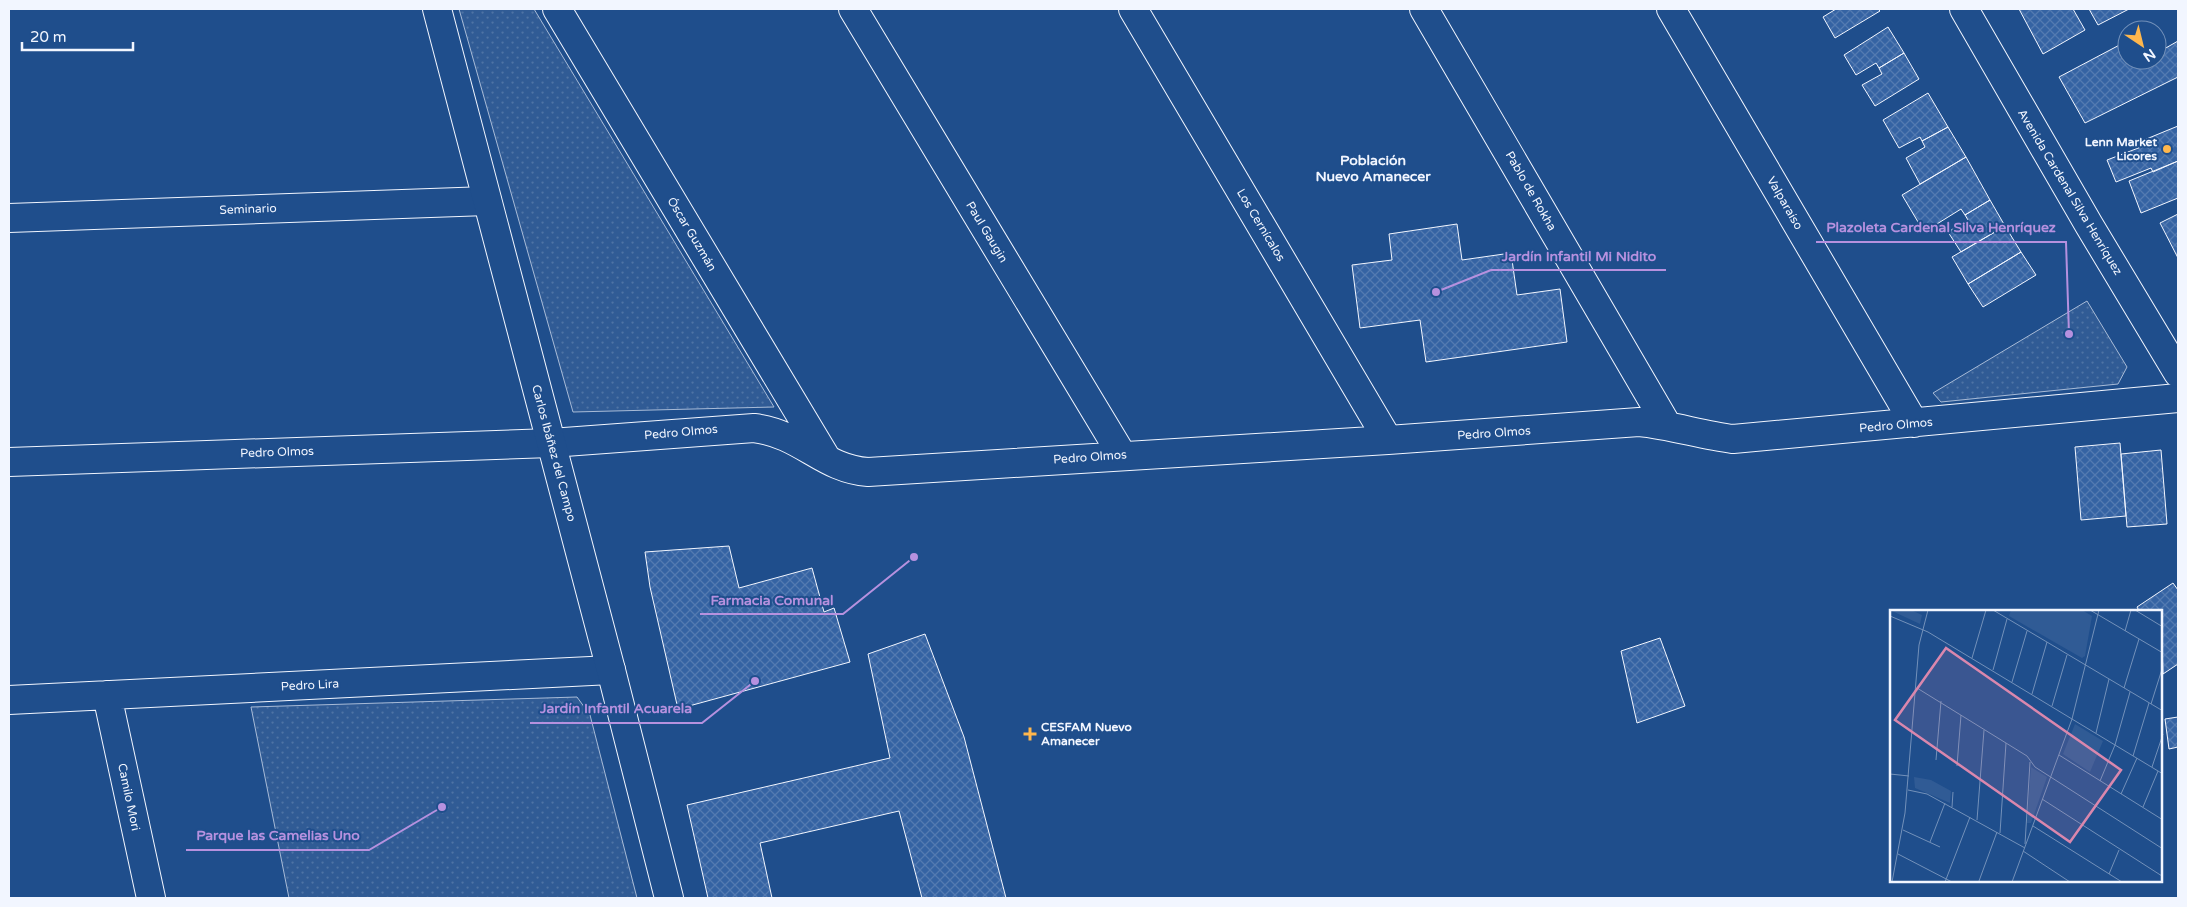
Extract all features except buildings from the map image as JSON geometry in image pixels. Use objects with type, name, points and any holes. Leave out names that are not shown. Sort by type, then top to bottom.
[{"type":"street","name":"Carlos Ibáñez del Campo","points":[[437,9],[669,898]]},
{"type":"street","name":"Óscar Guzmán","points":[[557,9],[827,459]]},
{"type":"street","name":"Paul Gaugin","points":[[853,9],[1122,455]]},
{"type":"street","name":"Los Cernícalos","points":[[1133,9],[1388,440]]},
{"type":"street","name":"Pablo de Rokha","points":[[1424,9],[1667,425]]},
{"type":"street","name":"Valparaíso","points":[[1671,9],[1914,423]]},
{"type":"street","name":"Avenida Cardenal Silva Henríquez","points":[[1964,9],[2089,225],[2178,373]]},
{"type":"street","name":"Seminario","points":[[9,218],[487,201]]},
{"type":"street","name":"Pedro Olmos","points":[[9,462],[551,443],[754,428],[773,430],[852,471],[868,472],[1388,440],[1639,422],[1667,425],[1733,439],[2178,398]]},
{"type":"street","name":"Pedro Lira","points":[[9,700],[611,670]]},
{"type":"street","name":"Camilo Mori","points":[[106,695],[151,898]]},
{"type":"shaded area","points":[[459,9],[534,9],[774,407],[573,412]]},
{"type":"shaded area","points":[[2087,301],[2127,367],[2118,384],[1941,402],[1933,393]]},
{"type":"shaded area","points":[[577,697],[590,715],[637,898],[289,898],[251,707]]},
{"type":"place","name":"Lenn Market Licores","points":[[2167,149]]},
{"type":"place","name":"Jardín Infantil Mi Nidito","points":[[1436,292]]},
{"type":"place","name":"Plazoleta Cardenal Silva Henríquez","points":[[2069,334]]},
{"type":"place","name":"Farmacia Comunal","points":[[914,557]]},
{"type":"place","name":"Jardín Infantil Acuarela","points":[[755,681]]},
{"type":"place","name":"CESFAM Nuevo Amanecer","points":[[1030,734]]},
{"type":"place","name":"Parque las Camelias Uno","points":[[442,807]]},
{"type":"district","name":"Población Nuevo Amanecer","points":[[1373,168]]}]
